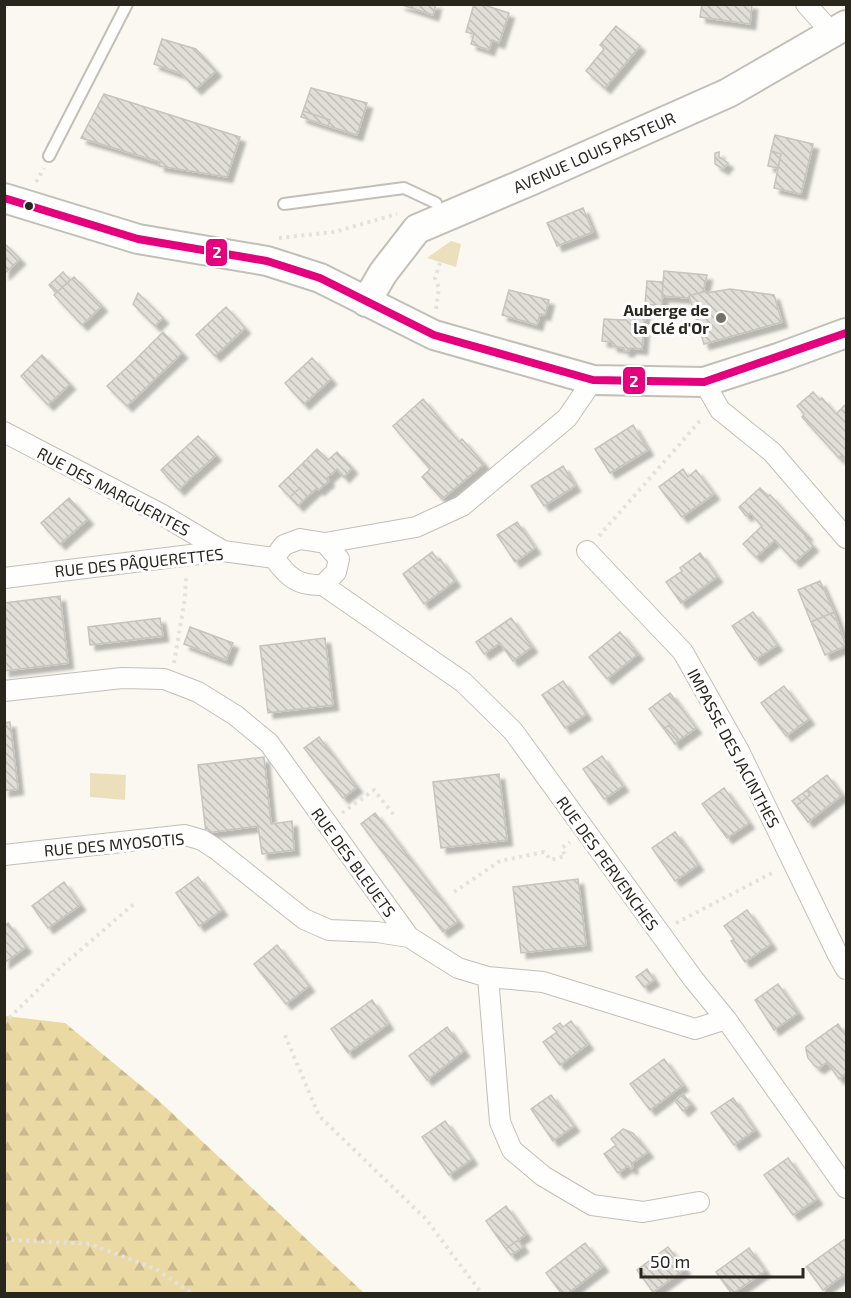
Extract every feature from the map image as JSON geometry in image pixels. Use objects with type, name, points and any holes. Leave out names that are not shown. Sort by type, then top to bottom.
[{"type":"street","points":[[806,4],[839,29]]},
{"type":"street","name":"AVENUE LOUIS PASTEUR","points":[[366,302],[383,273],[417,229],[728,93],[839,29]]},
{"type":"street","points":[[4,198],[138,239],[267,261],[320,278],[434,335],[593,380],[704,382],[846,333]]},
{"type":"street","points":[[325,543],[339,559],[336,572],[322,585],[307,586],[286,575],[274,558],[284,545],[300,539],[325,543],[416,527],[462,506],[567,418],[593,380]]},
{"type":"street","points":[[704,382],[720,410],[772,452],[846,538]]},
{"type":"street","name":"RUE DES MARGUERITES","points":[[4,432],[160,514],[223,551]]},
{"type":"street","name":"RUE DES PÂQUERETTES","points":[[4,578],[223,551],[274,558]]},
{"type":"street","name":"IMPASSE DES JACINTHES","points":[[587,551],[683,652],[740,753],[846,969]]},
{"type":"street","name":"RUE DES PERVENCHES","points":[[322,585],[463,682],[513,731],[726,1019],[846,1188]]},
{"type":"street","name":"RUE DES BLEUETS","points":[[4,692],[122,678],[164,680],[198,692],[235,715],[269,743],[409,937],[458,968],[488,977],[543,982],[695,1029],[726,1019]]},
{"type":"street","name":"RUE DES MYOSOTIS","points":[[4,855],[185,835],[202,840],[216,849],[304,919],[329,930],[377,932],[409,937]]},
{"type":"street","points":[[488,977],[500,1122],[512,1150],[543,1176],[592,1205],[643,1212],[699,1202]]},
{"type":"lane","points":[[49,156],[127,4]]},
{"type":"lane","points":[[284,204],[404,188],[436,203]]},
{"type":"path","points":[[253,260],[255,243],[334,232],[436,203]]},
{"type":"path","points":[[434,315],[439,288],[435,278],[441,263]]},
{"type":"path","points":[[587,551],[611,520],[699,422],[720,410]]},
{"type":"path","points":[[171,682],[185,598],[186,578]]},
{"type":"path","points":[[327,823],[374,790],[394,815]]},
{"type":"path","points":[[454,892],[500,861],[544,852],[551,861],[565,856],[562,848],[573,840]]},
{"type":"path","points":[[658,930],[686,919],[793,863]]},
{"type":"path","points":[[4,1023],[63,965],[135,903]]},
{"type":"path","points":[[285,1035],[319,1116],[426,1219],[482,1293]]},
{"type":"path","points":[[4,1238],[90,1244],[156,1269],[193,1293]]},
{"type":"shaded area","points":[[451,241],[461,244],[456,267],[427,258]]},
{"type":"shaded area","points":[[90,773],[126,775],[125,800],[90,797]]},
{"type":"green space","points":[[5,1016],[65,1023],[157,1099],[364,1293],[5,1293]]},
{"type":"building","points":[[399,4],[436,4],[433,15]]},
{"type":"building","points":[[474,4],[509,13],[499,43],[492,40],[489,50],[471,44],[474,34],[466,32]]},
{"type":"building","points":[[702,4],[752,4],[750,24],[700,17]]},
{"type":"building","points":[[616,26],[640,46],[605,88],[586,71],[604,49],[600,45]]},
{"type":"building","points":[[162,39],[196,49],[216,71],[196,89],[182,74],[154,64]]},
{"type":"building","points":[[311,88],[367,103],[357,135],[328,126],[330,120],[303,111]]},
{"type":"building","points":[[104,94],[240,137],[227,177],[159,166],[160,162],[81,138]]},
{"type":"building","points":[[303,111],[330,120],[328,126],[301,117]]},
{"type":"building","points":[[775,135],[813,144],[801,194],[774,188],[781,154],[771,151]]},
{"type":"building","points":[[771,151],[781,154],[778,168],[768,166]]},
{"type":"building","points":[[719,152],[719,157],[728,163],[723,169],[715,164],[715,153]]},
{"type":"building","points":[[583,208],[593,232],[557,246],[547,223]]},
{"type":"building","points":[[4,243],[20,259],[4,274]]},
{"type":"building","points":[[664,271],[707,275],[703,292],[689,296],[689,298],[662,296]]},
{"type":"building","points":[[63,272],[70,280],[56,293],[49,285]]},
{"type":"building","points":[[74,277],[102,306],[82,325],[54,295]]},
{"type":"building","points":[[647,281],[663,282],[662,306],[645,304]]},
{"type":"building","points":[[730,289],[774,295],[782,322],[704,344],[689,296],[705,291],[706,293]]},
{"type":"building","points":[[509,290],[549,300],[545,315],[540,314],[537,325],[502,315]]},
{"type":"building","points":[[138,293],[163,318],[155,326],[133,304]]},
{"type":"building","points":[[226,307],[245,328],[215,356],[196,335]]},
{"type":"building","points":[[624,311],[645,313],[642,349],[630,348],[629,351],[624,351],[624,348],[612,346],[612,342],[602,341],[604,319],[624,320]]},
{"type":"building","points":[[163,332],[182,353],[155,379],[136,359]]},
{"type":"building","points":[[42,355],[70,384],[48,405],[21,376]]},
{"type":"building","points":[[312,358],[331,379],[304,404],[285,383]]},
{"type":"building","points":[[136,359],[155,379],[127,406],[107,386]]},
{"type":"building","points":[[813,392],[820,400],[822,398],[836,414],[846,404],[846,463],[802,417],[804,414],[797,406]]},
{"type":"building","points":[[423,399],[459,442],[462,439],[484,464],[442,499],[422,477],[430,469],[393,426]]},
{"type":"building","points":[[633,425],[648,450],[610,473],[595,449]]},
{"type":"building","points":[[198,436],[216,455],[193,476],[175,457]]},
{"type":"building","points":[[317,449],[328,460],[337,452],[352,468],[344,477],[337,469],[327,478],[329,481],[324,485],[303,463]]},
{"type":"building","points":[[175,457],[193,476],[179,490],[161,470]]},
{"type":"building","points":[[303,463],[324,485],[307,497],[300,488],[290,497],[279,486]]},
{"type":"building","points":[[563,466],[575,486],[544,506],[531,486]]},
{"type":"building","points":[[683,469],[688,477],[696,470],[714,494],[682,517],[659,487]]},
{"type":"building","points":[[300,488],[307,497],[298,506],[290,497]]},
{"type":"building","points":[[760,488],[768,496],[770,495],[807,535],[805,537],[813,546],[795,562],[775,540],[756,557],[743,544],[762,526],[750,513],[746,516],[739,507]]},
{"type":"building","points":[[69,498],[88,519],[60,544],[41,523]]},
{"type":"building","points":[[517,522],[535,548],[515,562],[497,535]]},
{"type":"building","points":[[432,552],[438,560],[440,559],[455,581],[424,604],[403,574]]},
{"type":"building","points":[[700,553],[717,577],[681,603],[666,582],[682,571],[680,568]]},
{"type":"building","points":[[820,581],[834,612],[811,622],[798,590]]},
{"type":"building","points":[[60,596],[68,663],[4,671],[4,603]]},
{"type":"building","points":[[753,612],[777,645],[755,660],[732,626]]},
{"type":"building","points":[[834,612],[846,646],[825,655],[811,622]]},
{"type":"building","points":[[160,618],[163,636],[90,645],[88,627]]},
{"type":"building","points":[[511,618],[532,647],[513,661],[500,643],[484,654],[476,642]]},
{"type":"building","points":[[190,627],[233,643],[226,660],[184,644]]},
{"type":"building","points":[[620,632],[638,654],[607,679],[589,657]]},
{"type":"building","points":[[325,638],[333,705],[268,713],[260,646]]},
{"type":"building","points":[[563,681],[586,714],[565,728],[542,695]]},
{"type":"building","points":[[784,686],[809,719],[786,736],[761,703]]},
{"type":"building","points":[[670,693],[696,728],[679,740],[669,725],[664,729],[649,709]]},
{"type":"building","points":[[10,722],[18,789],[4,791],[4,723]]},
{"type":"building","points":[[669,725],[679,740],[675,744],[664,729]]},
{"type":"building","points":[[319,737],[357,787],[343,798],[304,748]]},
{"type":"building","points":[[602,756],[623,786],[604,799],[583,769]]},
{"type":"building","points":[[264,757],[271,824],[292,821],[294,850],[262,854],[258,826],[206,833],[198,765]]},
{"type":"building","points":[[499,774],[507,840],[441,848],[433,782]]},
{"type":"building","points":[[827,775],[842,795],[808,822],[796,806],[810,795],[807,790]]},
{"type":"building","points":[[724,788],[749,823],[727,838],[702,804]]},
{"type":"building","points":[[807,790],[810,795],[796,806],[792,801]]},
{"type":"building","points":[[375,813],[458,921],[443,932],[361,824]]},
{"type":"building","points":[[675,832],[698,865],[675,881],[652,848]]},
{"type":"building","points":[[198,877],[222,910],[199,926],[176,893]]},
{"type":"building","points":[[578,879],[586,945],[521,953],[513,887]]},
{"type":"building","points":[[64,882],[80,905],[48,928],[32,906]]},
{"type":"building","points":[[747,910],[771,944],[745,962],[731,941],[734,939],[724,926]]},
{"type":"building","points":[[8,923],[26,947],[4,963],[4,926]]},
{"type":"building","points":[[277,945],[309,986],[286,1004],[254,964]]},
{"type":"building","points":[[647,969],[654,980],[644,987],[636,977]]},
{"type":"building","points":[[778,984],[798,1013],[774,1030],[755,1000]]},
{"type":"building","points":[[372,1000],[388,1024],[348,1053],[331,1029]]},
{"type":"building","points":[[571,1021],[588,1044],[560,1065],[543,1042],[557,1032],[553,1028],[560,1023],[563,1027]]},
{"type":"building","points":[[838,1024],[846,1036],[846,1073],[839,1079],[827,1062],[819,1068],[815,1066],[808,1058],[806,1050],[806,1047]]},
{"type":"building","points":[[447,1027],[464,1051],[427,1080],[409,1056]]},
{"type":"building","points":[[664,1059],[683,1085],[650,1110],[630,1084]]},
{"type":"building","points":[[683,1094],[691,1104],[683,1111],[675,1101]]},
{"type":"building","points":[[551,1095],[574,1126],[553,1141],[531,1109]]},
{"type":"building","points":[[733,1098],[755,1130],[734,1145],[711,1113]]},
{"type":"building","points":[[445,1121],[472,1159],[449,1175],[422,1137]]},
{"type":"building","points":[[623,1129],[633,1133],[648,1152],[631,1164],[633,1167],[631,1169],[628,1166],[618,1173],[604,1154],[616,1145],[611,1139]]},
{"type":"building","points":[[788,1158],[817,1199],[793,1215],[764,1175]]},
{"type":"building","points":[[506,1206],[526,1234],[506,1249],[486,1221]]},
{"type":"building","points":[[845,1239],[846,1273],[823,1290],[806,1267]]},
{"type":"building","points":[[518,1240],[523,1247],[511,1255],[506,1249]]},
{"type":"building","points":[[585,1243],[603,1266],[567,1294],[562,1294],[546,1273]]},
{"type":"building","points":[[668,1247],[685,1269],[653,1292],[637,1270]]},
{"type":"building","points":[[749,1248],[765,1271],[732,1294],[716,1272]]},
{"type":"transit line","name":"2","points":[[4,198],[138,239],[267,261],[320,278],[434,335],[593,380],[704,382],[846,333]]},
{"type":"place","name":"Auberge de la Clé d'Or","points":[[721,318]]}]
